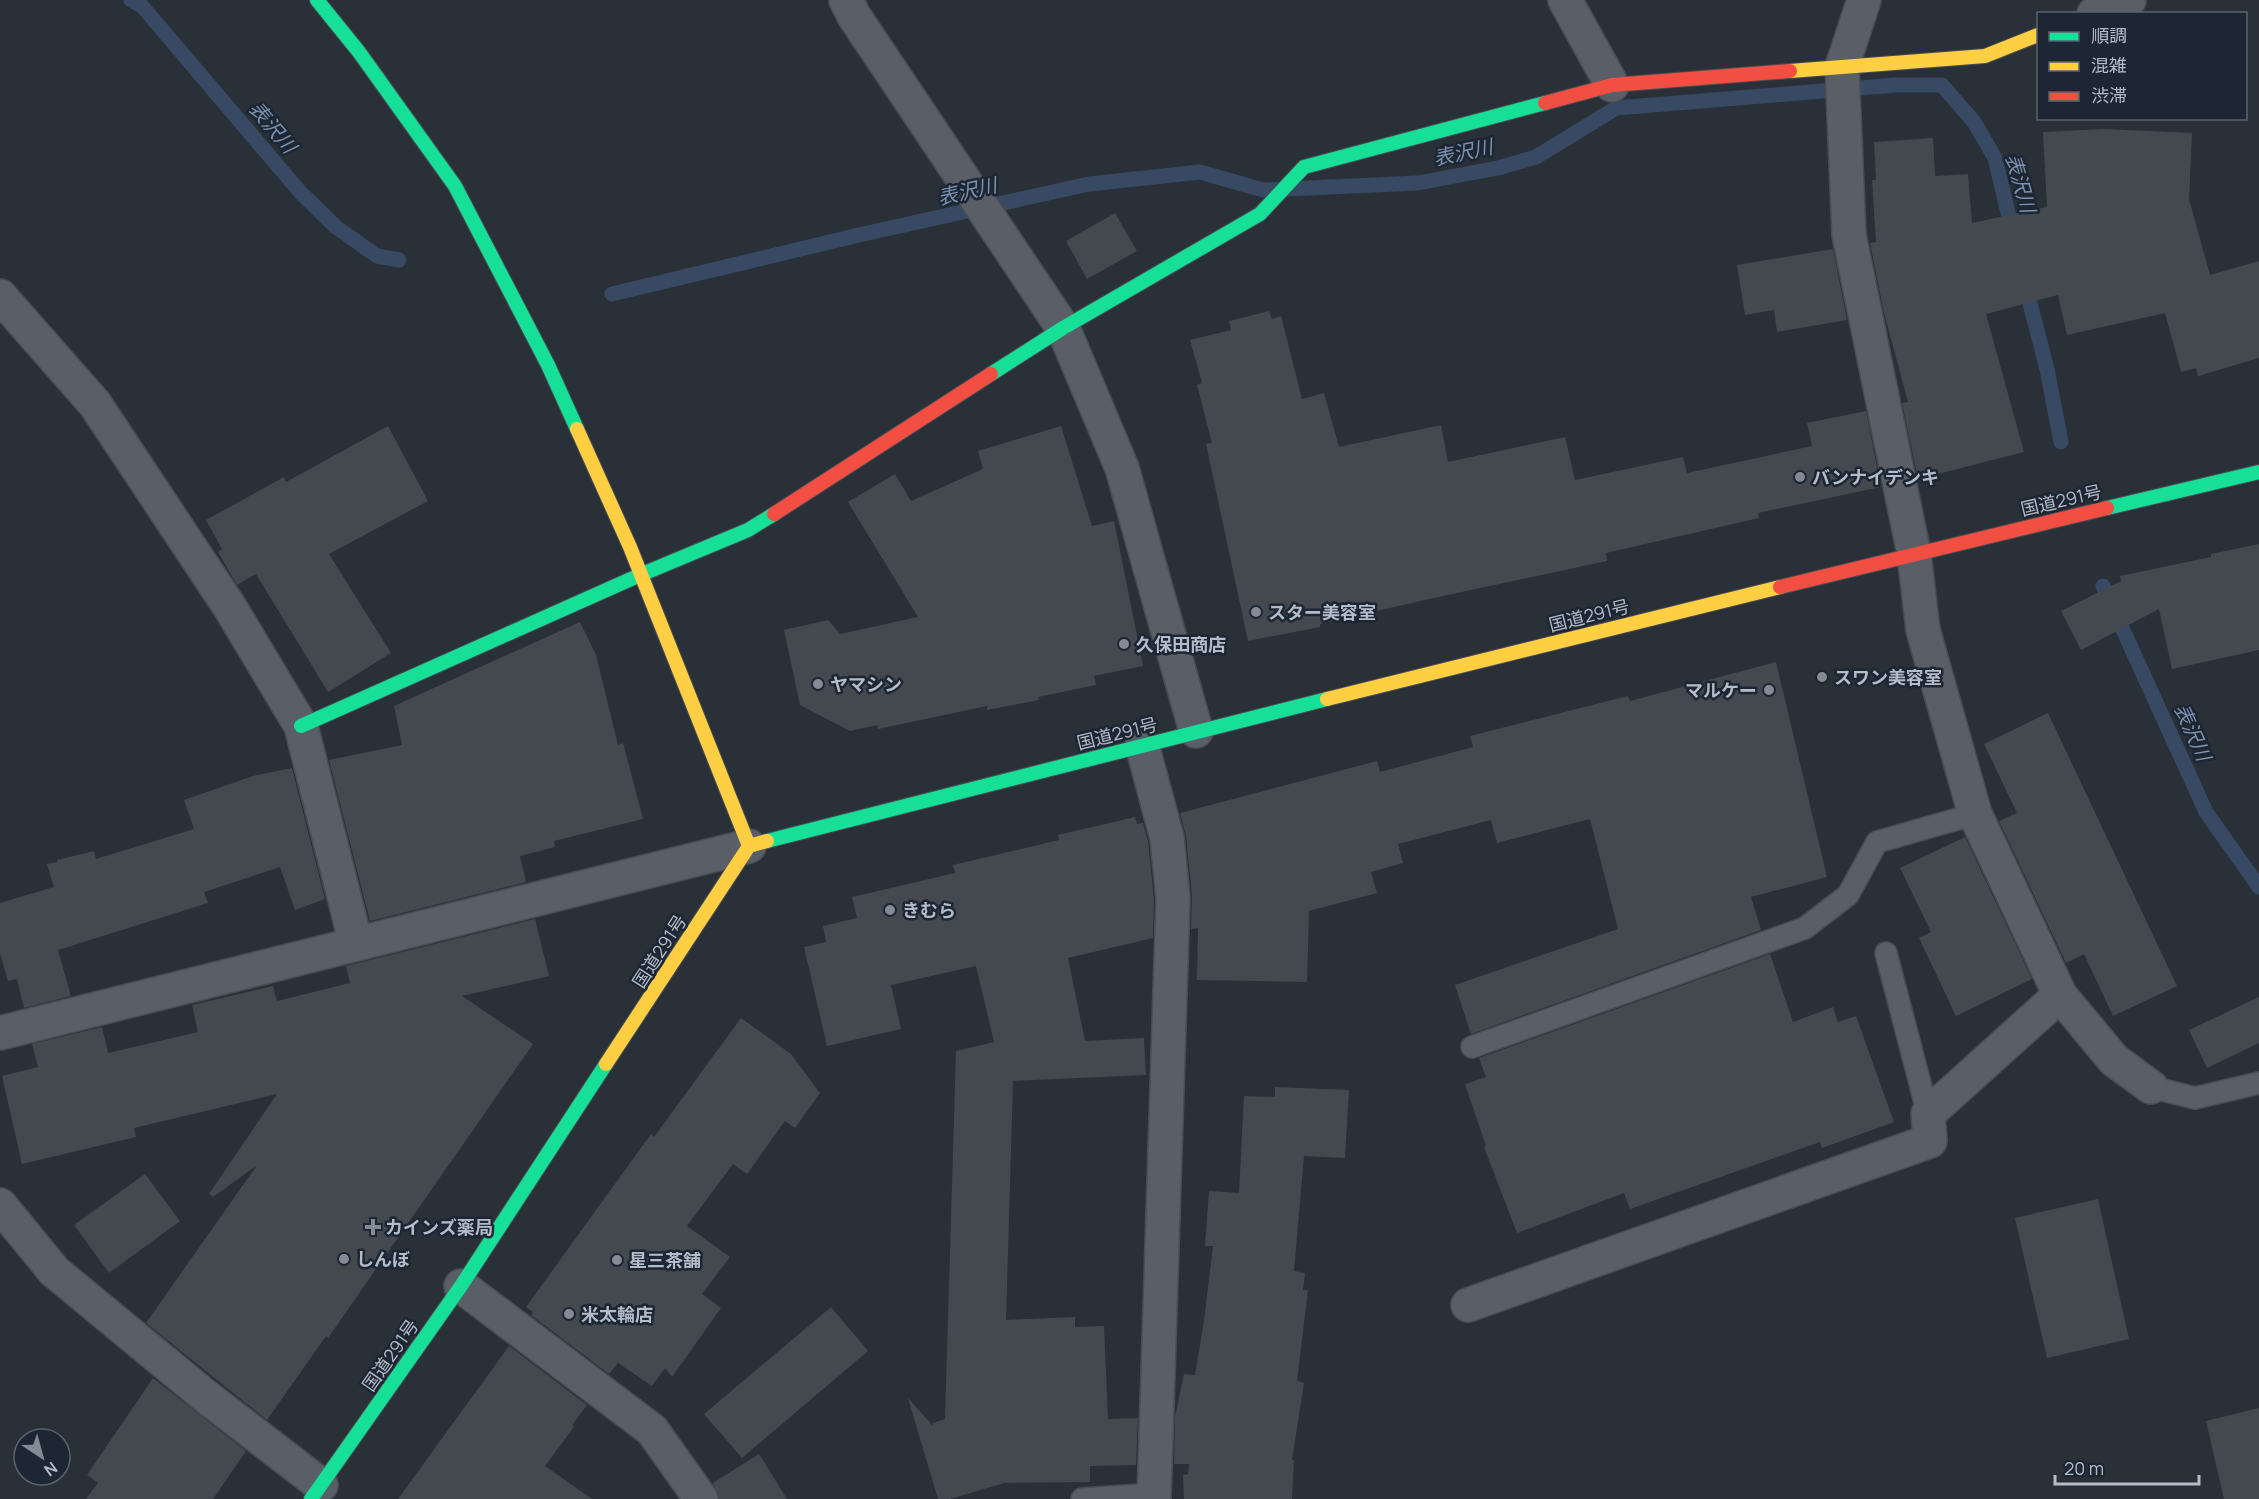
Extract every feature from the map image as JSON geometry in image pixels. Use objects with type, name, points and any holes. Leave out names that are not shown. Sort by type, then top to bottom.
[{"type":"main road","points":[[317,0],[359,52],[455,186],[548,364],[630,547],[748,846]]},
{"type":"main road","points":[[301,726],[640,575],[748,530],[1063,328],[1260,214],[1304,167],[1612,85],[1842,71],[1985,56],[2037,35]]},
{"type":"main road","name":"国道291号","points":[[316,1492],[461,1286],[748,846],[1196,731],[1914,554],[2259,472]]},
{"type":"street","points":[[846,0],[854,16],[1063,328],[1122,468],[1196,731]]},
{"type":"street","points":[[1565,0],[1612,85]]},
{"type":"street","points":[[1864,0],[1842,71],[1849,235],[1914,554],[1923,630],[1975,814],[2060,995],[2114,1060],[2151,1087]]},
{"type":"street","points":[[2099,12],[2129,0]]},
{"type":"street","points":[[0,296],[95,404],[231,609],[301,726],[356,944]]},
{"type":"street","points":[[1142,745],[1167,838],[1173,898],[1154,1497]]},
{"type":"street","points":[[0,1033],[748,846]]},
{"type":"street","points":[[1468,1305],[1930,1141],[1928,1114],[2060,995]]},
{"type":"street","points":[[0,1205],[54,1271],[204,1395],[316,1492]]},
{"type":"street","points":[[461,1286],[652,1430],[701,1499]]},
{"type":"lane","points":[[1472,1047],[1805,928],[1848,895],[1877,842],[1975,814]]},
{"type":"lane","points":[[1886,953],[1928,1114]]},
{"type":"lane","points":[[2151,1087],[2195,1098],[2259,1083]]},
{"type":"lane","points":[[1082,1499],[1154,1497]]},
{"type":"building","points":[[2106,129],[2192,133],[2189,199],[2210,275],[2259,261],[2259,358],[2198,376],[2196,368],[2181,372],[2165,313],[2067,335],[2058,295],[1986,314],[2024,452],[1918,479],[1902,403],[1908,402],[1884,313],[1870,243],[1876,242],[1872,180],[1876,180],[1874,142],[1933,138],[1935,176],[1968,174],[1972,223],[2047,207],[2043,132]]},
{"type":"building","points":[[1115,213],[1137,251],[1087,279],[1066,241]]},
{"type":"building","points":[[1833,249],[1847,320],[1777,332],[1774,310],[1745,315],[1737,265]]},
{"type":"building","points":[[1269,311],[1272,319],[1281,316],[1302,399],[1324,393],[1339,447],[1441,425],[1448,462],[1565,437],[1575,480],[1683,457],[1687,473],[1812,446],[1807,423],[1866,411],[1881,487],[1758,513],[1759,518],[1606,553],[1607,561],[1320,624],[1320,627],[1248,641],[1206,444],[1212,443],[1197,385],[1202,383],[1190,340],[1231,330],[1229,321]]},
{"type":"building","points":[[388,426],[428,501],[329,554],[391,653],[328,692],[256,574],[237,585],[218,552],[222,549],[206,520],[284,477],[286,482]]},
{"type":"building","points":[[1061,426],[1092,526],[1114,521],[1143,666],[1094,676],[1096,685],[1038,697],[1039,700],[987,710],[987,706],[878,729],[877,725],[850,731],[800,705],[784,630],[828,620],[840,634],[918,617],[848,502],[895,474],[911,501],[983,469],[978,451]]},
{"type":"building","points":[[2259,544],[2259,650],[2172,669],[2159,609],[2081,650],[2061,611],[2121,581],[2120,576],[2211,557],[2211,554]]},
{"type":"building","points":[[580,622],[596,655],[618,745],[623,743],[643,819],[554,841],[555,847],[520,856],[526,882],[370,921],[329,760],[402,745],[394,706]]},
{"type":"building","points":[[1776,662],[1827,877],[1751,897],[1761,930],[1471,1034],[1455,985],[1618,929],[1590,819],[1497,843],[1491,820],[1398,844],[1403,863],[1371,872],[1377,893],[1309,911],[1307,982],[1197,980],[1198,928],[1191,929],[1192,896],[1186,836],[1180,813],[1377,761],[1380,772],[1473,747],[1470,736],[1628,696],[1630,701]]},
{"type":"building","points":[[2048,713],[2177,986],[2113,1016],[2084,954],[2066,963],[1999,821],[2017,813],[1984,744]]},
{"type":"building","points":[[292,768],[325,899],[295,910],[280,867],[204,892],[208,903],[58,950],[71,996],[24,1008],[17,979],[8,981],[0,953],[0,903],[54,887],[47,864],[57,862],[57,860],[94,851],[96,859],[194,829],[184,800],[253,776]]},
{"type":"building","points":[[1135,817],[1137,824],[1143,823],[1148,841],[1154,899],[1153,938],[1068,958],[1085,1041],[1144,1038],[1146,1075],[1013,1081],[1006,1320],[1075,1317],[1075,1327],[1104,1326],[1108,1419],[1138,1418],[1136,1465],[1090,1466],[1090,1482],[1004,1483],[950,1499],[938,1499],[908,1398],[933,1426],[933,1423],[945,1419],[956,1051],[994,1042],[976,966],[891,985],[901,1029],[827,1046],[804,947],[826,942],[823,926],[857,918],[852,897],[955,873],[953,865],[1059,840],[1058,835]]},
{"type":"building","points":[[1965,837],[2032,979],[1956,1016],[1919,938],[1931,932],[1900,868]]},
{"type":"building","points":[[535,919],[549,976],[462,996],[533,1044],[328,1338],[326,1336],[267,1420],[146,1323],[257,1165],[213,1197],[209,1194],[277,1094],[134,1128],[136,1137],[22,1164],[2,1076],[38,1067],[32,1044],[102,1027],[108,1053],[198,1032],[192,1005],[273,986],[277,1001],[350,983],[346,966]]},
{"type":"building","points":[[1770,954],[1793,1022],[1833,1007],[1838,1022],[1856,1016],[1894,1122],[1822,1148],[1820,1142],[1630,1209],[1624,1193],[1517,1233],[1484,1147],[1486,1146],[1465,1084],[1486,1077],[1479,1058]]},
{"type":"building","points":[[2259,997],[2259,1043],[2207,1068],[2189,1030]]},
{"type":"building","points":[[741,1018],[791,1054],[820,1093],[795,1128],[785,1121],[747,1174],[733,1164],[687,1226],[730,1257],[702,1294],[721,1308],[672,1377],[665,1368],[652,1386],[618,1363],[609,1374],[531,1315],[533,1312],[526,1307],[651,1134],[654,1137]]},
{"type":"building","points":[[1275,1087],[1349,1090],[1345,1158],[1304,1156],[1294,1271],[1305,1273],[1303,1290],[1308,1290],[1297,1381],[1304,1383],[1292,1460],[1294,1460],[1292,1499],[1184,1499],[1183,1475],[1188,1474],[1189,1464],[1174,1464],[1175,1417],[1184,1374],[1195,1375],[1204,1321],[1213,1246],[1205,1246],[1209,1191],[1239,1193],[1244,1096],[1275,1097]]},
{"type":"building","points":[[145,1174],[180,1221],[109,1273],[74,1225]]},
{"type":"building","points":[[2098,1199],[2129,1339],[2047,1358],[2015,1218]]},
{"type":"building","points":[[831,1307],[868,1351],[742,1458],[704,1414]]},
{"type":"building","points":[[509,1346],[587,1405],[545,1466],[592,1499],[398,1499]]},
{"type":"building","points":[[153,1378],[246,1451],[213,1499],[86,1499],[98,1483],[87,1475]]},
{"type":"building","points":[[2259,1408],[2259,1499],[2224,1499],[2206,1421]]},
{"type":"building","points":[[759,1454],[787,1499],[719,1499],[713,1483]]},
{"type":"waterway","name":"表沢川","points":[[131,0],[142,6],[301,193],[336,227],[377,256],[399,260]]},
{"type":"waterway","name":"表沢川","points":[[612,294],[859,235],[1089,184],[1200,172],[1263,190],[1418,183],[1498,168],[1536,157],[1616,108],[1896,85],[1942,85],[1974,122],[1995,158],[2013,234]]},
{"type":"waterway","name":"表沢川","points":[[2025,284],[2047,369],[2061,442]]},
{"type":"waterway","name":"表沢川","points":[[2103,586],[2206,812],[2259,887]]},
{"type":"traffic: fast","points":[[317,0],[359,52],[455,186],[548,365],[577,429]]},
{"type":"traffic: fast","points":[[991,374],[1063,328],[1260,214],[1304,167],[1545,103]]},
{"type":"traffic: fast","points":[[2107,508],[2259,472]]},
{"type":"traffic: fast","points":[[301,726],[640,575],[748,530],[774,514]]},
{"type":"traffic: fast","points":[[767,841],[1327,699]]},
{"type":"traffic: fast","points":[[311,1499],[461,1286],[606,1064]]},
{"type":"traffic: slow","points":[[1790,71],[1985,56],[2037,35]]},
{"type":"traffic: slow","points":[[577,429],[630,547],[749,846]]},
{"type":"traffic: slow","points":[[1327,699],[1780,587]]},
{"type":"traffic: slow","points":[[606,1064],[749,846],[767,841]]},
{"type":"traffic: jam","points":[[1545,103],[1612,85],[1790,71]]},
{"type":"traffic: jam","points":[[774,514],[991,374]]},
{"type":"traffic: jam","points":[[1780,587],[2107,508]]},
{"type":"place","name":"バンナイデンキ","points":[[1800,477]]},
{"type":"place","name":"スター美容室","points":[[1256,612]]},
{"type":"place","name":"久保田商店","points":[[1124,644]]},
{"type":"place","name":"スワン美容室","points":[[1822,677]]},
{"type":"place","name":"ヤマシン","points":[[818,684]]},
{"type":"place","name":"マルケー","points":[[1769,690]]},
{"type":"place","name":"きむら","points":[[890,910]]},
{"type":"place","name":"カインズ薬局","points":[[373,1227]]},
{"type":"place","name":"しんぼ","points":[[344,1259]]},
{"type":"place","name":"星三茶舗","points":[[617,1260]]},
{"type":"place","name":"米太輪店","points":[[569,1314]]}]
